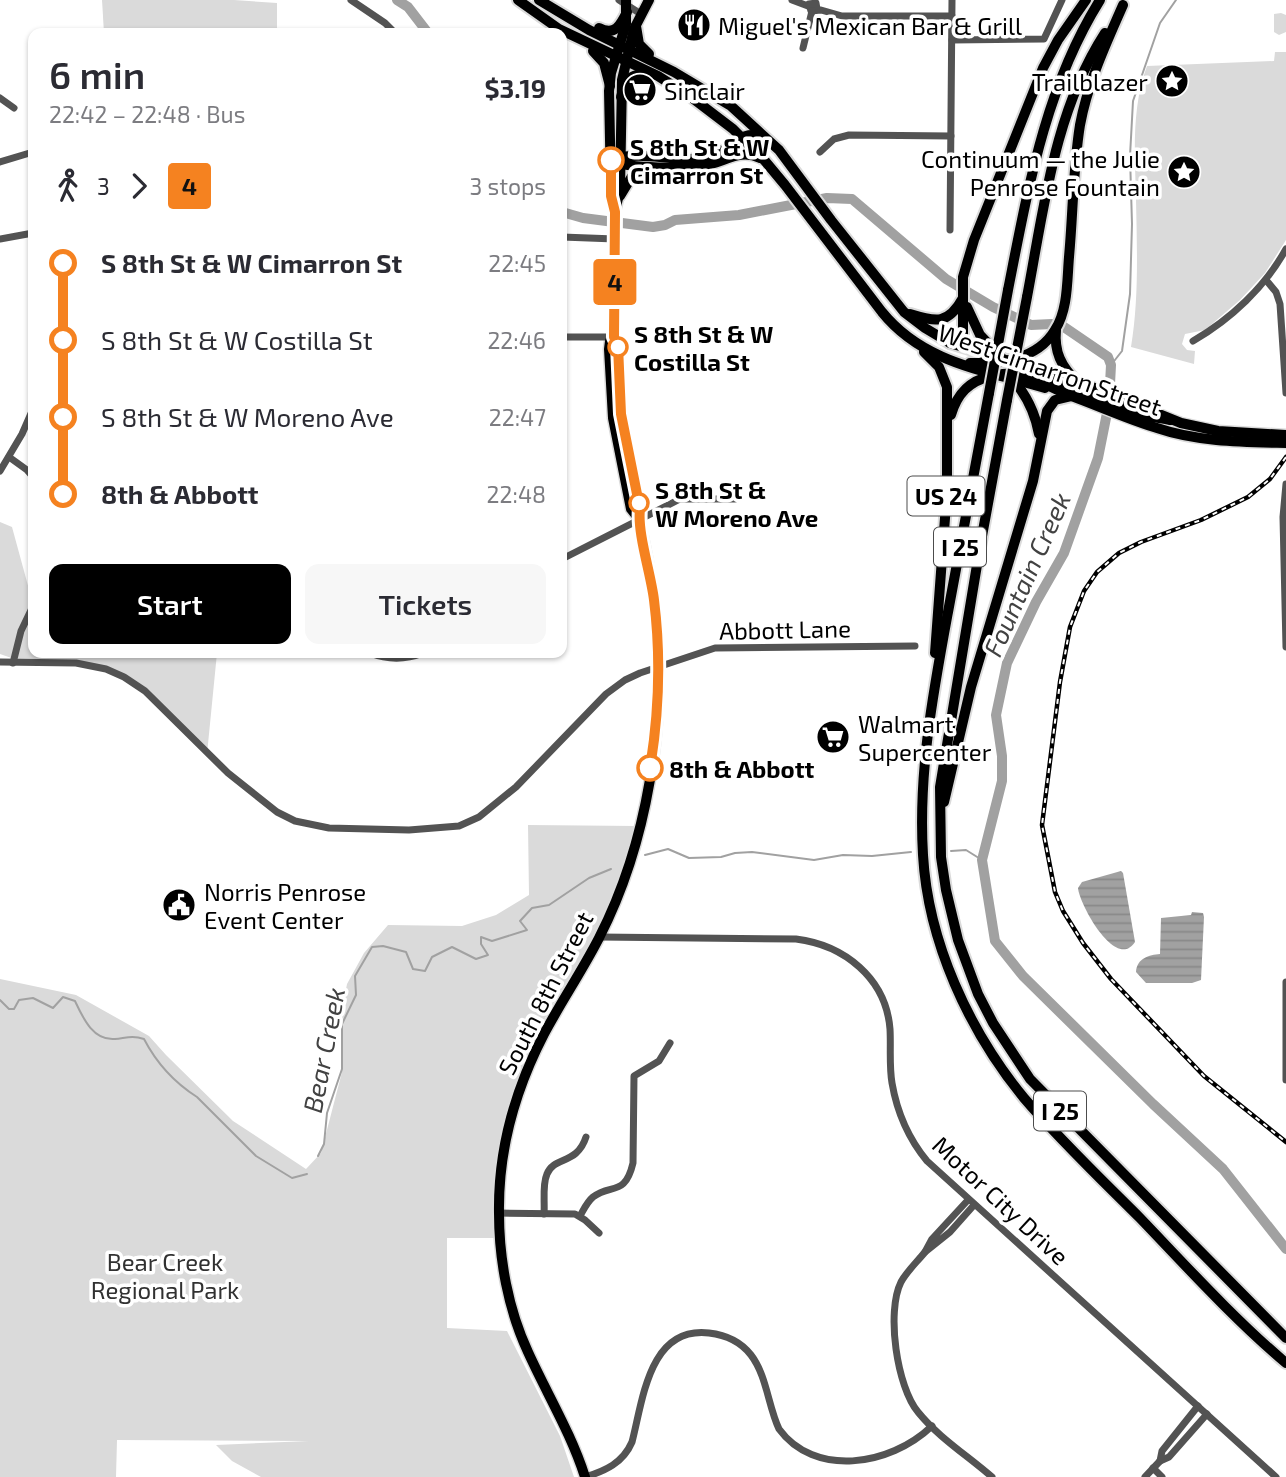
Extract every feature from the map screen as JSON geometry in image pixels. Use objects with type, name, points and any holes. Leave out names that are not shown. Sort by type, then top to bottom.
[{"type":"highway","name":"West Cimarron Street","points":[[518,0],[540,5],[622,52],[691,97],[741,136],[765,160],[891,323],[914,343],[951,361],[1004,367]]},
{"type":"highway","points":[[950,343],[960,339],[963,334],[964,269],[974,240],[1043,68],[1058,40],[1086,0]]},
{"type":"highway","name":"I 25","points":[[1100,0],[1071,52],[1054,95],[1030,180],[932,701],[925,757],[923,857],[933,917],[953,979],[971,1017],[1003,1070],[1034,1109],[1155,1234],[1286,1363]]},
{"type":"highway","points":[[948,431],[953,407],[963,391],[978,380],[1051,343],[1064,307],[1082,115],[1094,69],[1125,3]]},
{"type":"highway","name":"I 25","points":[[1125,3],[1085,67],[1062,128],[1049,183],[943,757],[939,821],[941,857],[958,940],[978,994],[1017,1060],[1047,1098],[1286,1338]]},
{"type":"highway","points":[[540,5],[608,32],[618,28],[625,4]]},
{"type":"highway","name":"West Cimarron Street","points":[[540,5],[558,28]]},
{"type":"highway","points":[[636,26],[640,47],[674,72]]},
{"type":"highway","name":"West Cimarron Street","points":[[567,32],[674,72],[731,106],[771,142],[904,312],[950,343],[972,350],[1004,367]]},
{"type":"highway","points":[[567,37],[601,57],[606,66],[610,86]]},
{"type":"highway","points":[[621,97],[624,86],[632,75],[658,76]]},
{"type":"highway","points":[[904,312],[931,320],[941,320],[951,316],[964,305]]},
{"type":"highway","points":[[964,305],[980,335],[1004,367],[1046,377],[1072,389],[1170,420]]},
{"type":"highway","name":"US 24","points":[[914,343],[939,367],[945,379],[948,431],[946,510],[932,701]]},
{"type":"highway","points":[[1051,343],[1072,389]]},
{"type":"highway","name":"US 24","points":[[939,821],[971,687],[1035,475],[1040,437],[1034,411],[1004,367]]},
{"type":"highway","points":[[1040,437],[1050,404],[1072,389]]},
{"type":"main road","name":"South 8th Street","points":[[615,212],[618,200],[617,160],[610,86],[622,52],[649,0]]},
{"type":"main road","points":[[622,52],[625,4]]},
{"type":"main road","name":"South 8th Street","points":[[585,1477],[568,1431],[528,1353],[517,1324],[502,1261],[498,1213],[504,1149],[512,1110],[523,1077],[549,1024],[600,937],[618,895],[636,837],[652,755],[659,668],[654,599],[621,414],[618,346],[614,337],[615,212],[611,196],[617,160],[622,52]]},
{"type":"main road","points":[[617,160],[706,157],[741,136],[756,134],[771,142]]},
{"type":"main road","points":[[617,160],[663,166],[702,166],[741,154],[750,154],[765,160]]},
{"type":"main road","points":[[618,200],[634,173],[663,166]]},
{"type":"main road","name":"West Cimarron Street","points":[[1004,367],[1072,389]]},
{"type":"main road","name":"West Cimarron Street","points":[[1004,367],[1072,389],[1158,429],[1198,437],[1286,443]]},
{"type":"main road","name":"West Cimarron Street","points":[[1170,420],[1218,431],[1286,435]]},
{"type":"street","points":[[351,0],[390,28]]},
{"type":"street","points":[[792,0],[838,15],[952,16]]},
{"type":"street","points":[[950,230],[952,0]]},
{"type":"street","points":[[952,40],[1044,39],[1062,0]]},
{"type":"street","points":[[625,4],[641,14]]},
{"type":"street","points":[[803,48],[814,6]]},
{"type":"street","points":[[0,98],[14,108]]},
{"type":"street","points":[[820,152],[834,139],[849,135],[951,136]]},
{"type":"street","points":[[0,162],[28,154]]},
{"type":"street","points":[[0,239],[28,234]]},
{"type":"street","points":[[567,237],[615,235]]},
{"type":"street","points":[[1193,341],[1233,313],[1266,281],[1286,249]]},
{"type":"street","points":[[1266,281],[1276,292],[1280,304],[1286,393]]},
{"type":"street","points":[[567,337],[614,337]]},
{"type":"street","points":[[0,471],[28,419]]},
{"type":"street","points":[[9,457],[28,471]]},
{"type":"street","points":[[1286,484],[1283,517],[1286,647]]},
{"type":"street","points":[[567,556],[680,499],[735,499]]},
{"type":"street","points":[[13,663],[21,631],[28,616]]},
{"type":"street","name":"Abbott Lane","points":[[0,662],[87,664],[124,677],[145,691],[228,773],[277,811],[295,821],[329,828],[409,830],[459,826],[479,817],[516,787],[606,694],[630,678],[715,649],[915,646]]},
{"type":"street","name":"Motor City Drive","points":[[600,937],[796,939],[827,945],[853,960],[872,981],[885,1006],[890,1028],[892,1084],[899,1112],[906,1129],[930,1164],[1276,1477]]},
{"type":"street","points":[[1286,982],[1286,1079]]},
{"type":"street","points":[[580,1216],[591,1199],[616,1188],[629,1175],[632,1163],[634,1076],[659,1061],[670,1043]]},
{"type":"street","points":[[544,1214],[547,1174],[555,1165],[574,1157],[584,1145],[586,1137]]},
{"type":"street","points":[[971,1203],[932,1239],[901,1283],[894,1315],[902,1383],[912,1404],[932,1426],[992,1477]]},
{"type":"street","points":[[498,1213],[580,1216],[599,1233]]},
{"type":"street","points":[[585,1477],[619,1462],[629,1449],[648,1377],[659,1354],[679,1339],[702,1332],[731,1339],[745,1349],[759,1369],[774,1418],[785,1439],[807,1460],[836,1469]]},
{"type":"street","points":[[1160,1461],[1162,1451],[1198,1406]]},
{"type":"street","points":[[1145,1477],[1160,1461],[1168,1457],[1207,1414]]},
{"type":"street","points":[[847,1470],[878,1464],[905,1448],[932,1426]]},
{"type":"street","points":[[1153,1468],[1162,1477]]},
{"type":"green space","points":[[102,0],[234,0],[277,3],[277,28],[104,28]]},
{"type":"green space","points":[[1274,14],[1286,15],[1286,32],[1279,35],[1274,32]]},
{"type":"green space","points":[[1275,52],[1286,52],[1286,240],[1265,273],[1240,300],[1205,330],[1185,334],[1182,344],[1187,350],[1195,351],[1194,364],[1131,347],[1137,274],[1135,132],[1138,99],[1147,66],[1274,61]]},
{"type":"green space","points":[[0,522],[12,527],[28,586],[28,658],[217,658],[207,754],[145,691],[124,677],[87,664],[26,663],[0,654]]},
{"type":"green space","name":"Bear Creek Regional Park","points":[[528,825],[636,826],[603,918],[542,1023],[518,1077],[505,1122],[498,1167],[498,1238],[447,1238],[447,1328],[507,1331],[560,1436],[574,1477],[261,1477],[232,1461],[216,1445],[309,1441],[117,1440],[116,1477],[0,1477],[0,979],[76,995],[149,1036],[233,1121],[306,1169],[321,1153],[342,1072],[342,1010],[347,984],[364,953],[388,925],[462,926],[496,915],[529,895]]},
{"type":"shaded area","points":[[1121,871],[1135,942],[1127,949],[1118,948],[1100,933],[1085,908],[1078,888],[1082,882]]},
{"type":"shaded area","points":[[1192,912],[1203,913],[1204,917],[1201,980],[1192,983],[1146,983],[1136,972],[1137,967],[1144,958],[1160,954],[1161,918],[1191,915]]},
{"type":"waterway","name":"Fountain Creek","points":[[397,0],[408,7],[424,28]]},
{"type":"waterway","points":[[1111,365],[1122,351],[1130,294],[1130,156],[1133,101],[1160,23],[1176,0]]},
{"type":"waterway","name":"Fountain Creek","points":[[567,213],[653,227],[675,220],[739,215],[827,198],[852,199],[946,279],[993,307],[1031,325],[1052,324],[1064,327],[1108,357],[1111,365],[1109,403],[1098,458],[1064,553],[1036,602],[1007,663],[996,715],[1002,756],[1002,781],[982,860],[995,941],[1023,976],[1223,1169],[1286,1249]]},
{"type":"waterway","name":"Bear Creek","points":[[645,855],[668,849],[689,858],[752,852],[814,860],[843,855],[872,856],[911,852]]},
{"type":"waterway","name":"Bear Creek","points":[[951,851],[966,850],[982,860]]},
{"type":"waterway","name":"Bear Creek","points":[[318,1156],[324,1144],[327,1113],[342,1069],[342,1024],[356,995],[355,976],[372,947],[383,946],[406,952],[413,969],[425,971],[432,957],[452,947],[476,959],[488,955],[481,944],[481,937],[492,941],[527,930],[520,921],[532,908],[549,905],[589,878],[611,869]]},
{"type":"waterway","name":"Bear Creek","points":[[0,1000],[9,1009],[14,1009],[19,1000],[33,998],[53,1008],[63,997],[75,1001],[90,1027],[101,1036],[107,1039],[144,1039],[167,1071],[256,1156],[292,1178],[307,1174]]},
{"type":"railway","points":[[1286,457],[1270,479],[1248,497],[1201,520],[1119,553],[1097,572],[1084,591],[1070,627],[1060,682],[1042,825],[1055,892],[1063,911],[1083,943],[1111,979],[1204,1076],[1286,1142]]},
{"type":"bus line","name":"4","points":[[611,160],[611,196],[615,212],[614,337],[618,346],[621,414],[640,509],[639,519],[657,625],[659,683],[650,768]]},
{"type":"place","name":"Miguel's Mexican Bar & Grill","points":[[694,25]]},
{"type":"place","name":"Trailblazer","points":[[1172,81]]},
{"type":"place","name":"Sinclair","points":[[640,90]]},
{"type":"place","name":"S 8th St & W Cimarron St","points":[[611,160]]},
{"type":"place","name":"Continuum — the Julie Penrose Fountain","points":[[1184,172]]},
{"type":"place","name":"S 8th St & W Costilla St","points":[[618,347]]},
{"type":"place","name":"S 8th St & W Moreno Ave","points":[[639,503]]},
{"type":"place","name":"Walmart Supercenter","points":[[833,737]]},
{"type":"place","name":"8th & Abbott","points":[[650,768]]},
{"type":"place","name":"Norris Penrose Event Center","points":[[179,905]]}]
